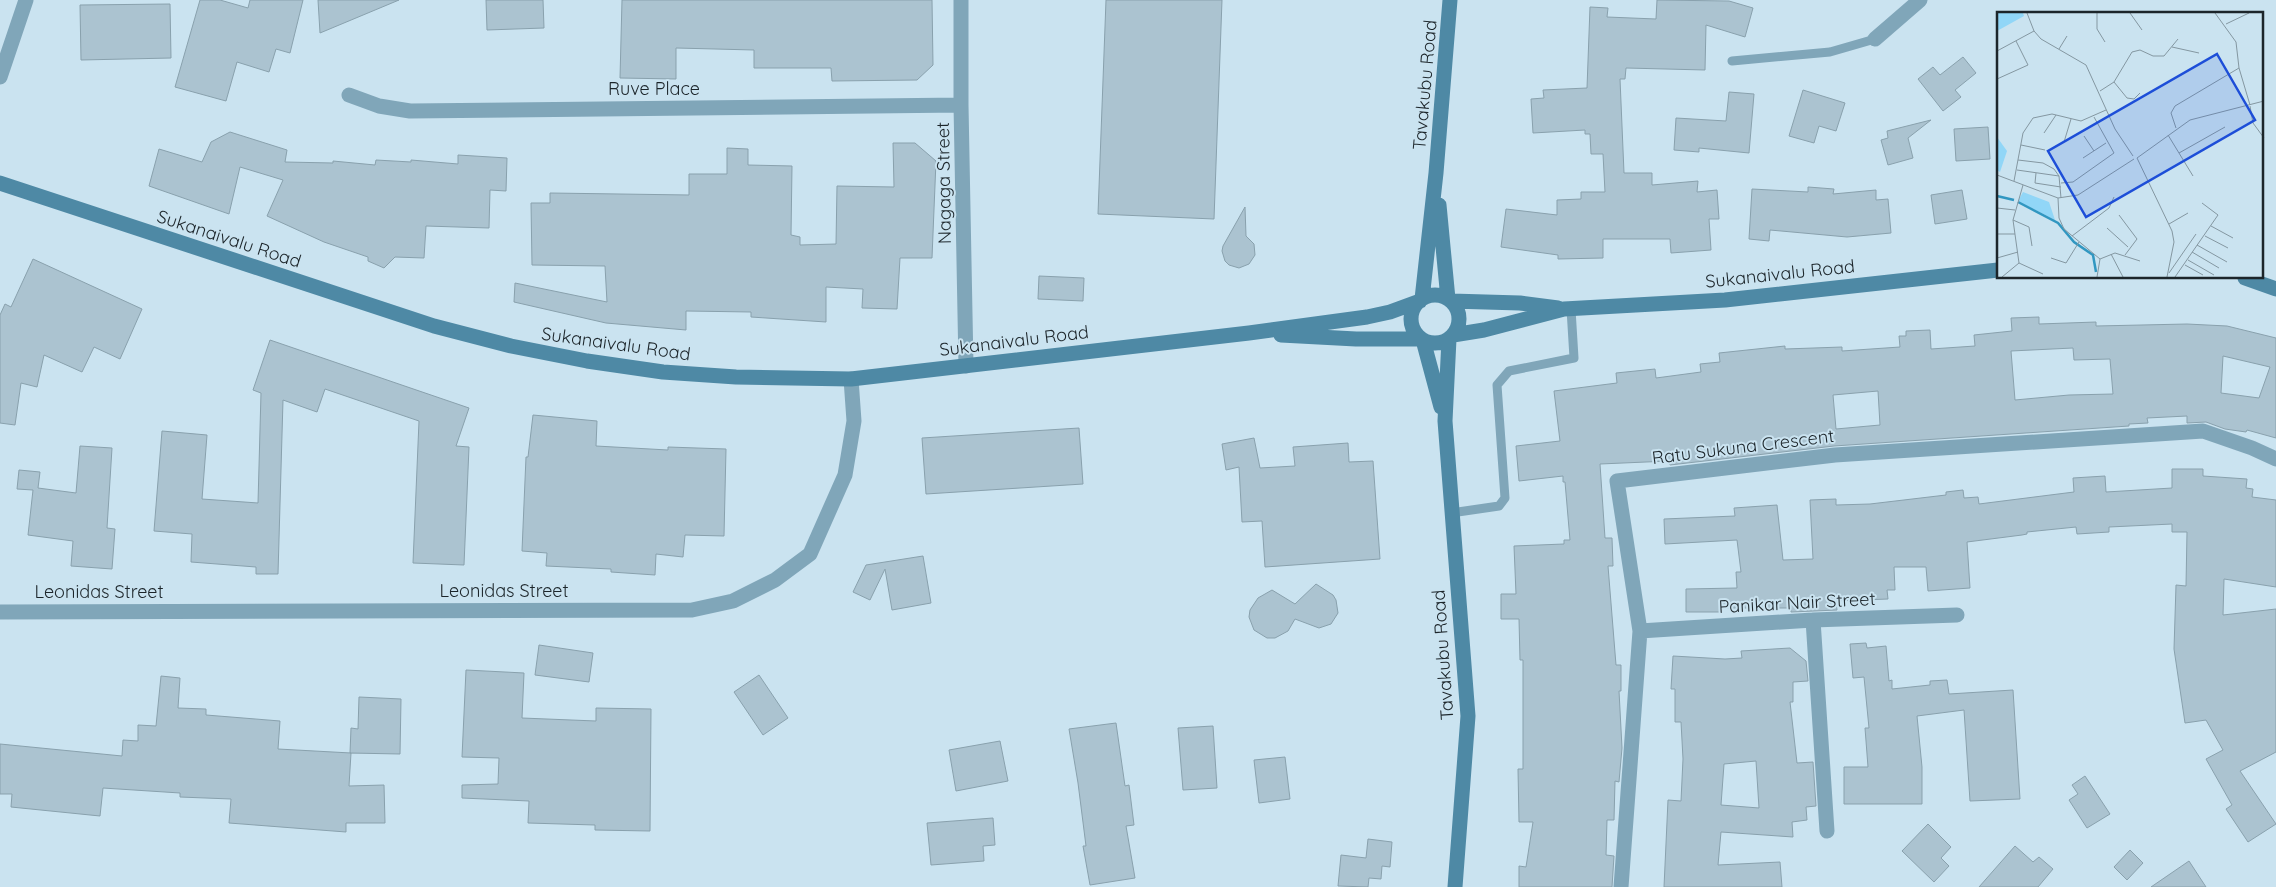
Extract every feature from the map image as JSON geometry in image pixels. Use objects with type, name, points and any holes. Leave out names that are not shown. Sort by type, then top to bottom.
[{"type":"main road","name":"Tavakubu Road","points":[[1421,300],[1436,173],[1450,0]]},
{"type":"main road","name":"Tavakubu Road","points":[[1436,173],[1449,300]]},
{"type":"main road","name":"Sukanaivalu Road","points":[[0,183],[434,326],[511,346],[587,362],[663,372],[744,378],[851,379],[1249,333],[1367,317],[1390,312],[1421,300]]},
{"type":"main road","name":"Sukanaivalu Road","points":[[1449,300],[1568,309],[1725,300],[1997,270]]},
{"type":"main road","points":[[2248,279],[2276,288]]},
{"type":"main road","points":[[1438,295],[1449,300],[1456,309],[1459,318],[1457,327],[1451,337],[1434,343],[1422,339],[1411,324],[1414,307],[1421,300],[1438,295]]},
{"type":"main road","name":"Sukanaivalu Road","points":[[1451,337],[1568,309]]},
{"type":"main road","name":"Sukanaivalu Road","points":[[1249,333],[1325,338],[1422,339]]},
{"type":"main road","name":"Tavakubu Road","points":[[1451,337],[1445,421],[1468,716],[1455,887]]},
{"type":"main road","name":"Tavakubu Road","points":[[1422,339],[1445,421]]},
{"type":"street","points":[[0,77],[26,0]]},
{"type":"street","name":"Nagaga Street","points":[[961,0],[966,366]]},
{"type":"street","points":[[1875,39],[1920,0]]},
{"type":"street","name":"Ruve Place","points":[[350,95],[379,106],[410,111],[961,105]]},
{"type":"street","name":"Leonidas Street","points":[[0,612],[692,610],[734,601],[775,580],[810,554],[845,475],[854,421],[851,379]]},
{"type":"street","name":"Ratu Sukuna Crescent","points":[[1621,887],[1640,632],[1617,481],[1835,455],[2203,431],[2252,448],[2276,459]]},
{"type":"street","name":"Panikar Nair Street","points":[[1640,632],[1813,620],[1957,615]]},
{"type":"street","points":[[1813,620],[1827,831]]},
{"type":"lane","points":[[1732,61],[1830,52],[1875,39]]},
{"type":"lane","points":[[1451,513],[1499,506],[1505,498],[1497,385],[1509,371],[1574,358],[1568,309]]},
{"type":"building","points":[[200,0],[220,0],[248,8],[250,0],[303,0],[290,53],[276,49],[269,72],[237,62],[226,101],[175,87]]},
{"type":"building","points":[[318,0],[399,0],[320,33]]},
{"type":"building","points":[[486,0],[543,0],[544,28],[487,30]]},
{"type":"building","points":[[622,0],[932,0],[933,65],[917,80],[832,81],[831,68],[754,68],[754,50],[676,48],[676,79],[620,78]]},
{"type":"building","points":[[1106,0],[1222,0],[1214,219],[1098,214]]},
{"type":"building","points":[[1657,0],[1729,1],[1753,8],[1745,37],[1706,25],[1705,70],[1626,68],[1625,79],[1620,79],[1624,173],[1652,173],[1652,185],[1698,181],[1697,192],[1717,190],[1719,219],[1709,219],[1711,250],[1671,253],[1670,239],[1603,239],[1603,258],[1558,259],[1558,255],[1501,247],[1506,209],[1557,215],[1557,200],[1581,199],[1581,192],[1605,192],[1603,154],[1591,154],[1590,134],[1585,134],[1585,130],[1533,133],[1531,99],[1544,98],[1543,90],[1587,88],[1590,7],[1608,8],[1607,17],[1656,19]]},
{"type":"building","points":[[170,4],[171,58],[81,60],[80,5]]},
{"type":"building","points":[[1963,57],[1976,73],[1955,90],[1961,97],[1943,111],[1918,79],[1933,67],[1940,75]]},
{"type":"building","points":[[1803,90],[1845,103],[1836,131],[1819,126],[1814,143],[1789,136]]},
{"type":"building","points":[[1729,92],[1754,94],[1749,153],[1699,148],[1699,152],[1674,150],[1676,118],[1726,121]]},
{"type":"building","points":[[1931,120],[1908,138],[1913,158],[1888,165],[1881,140],[1888,138],[1887,131]]},
{"type":"building","points":[[1988,127],[1990,159],[1956,161],[1954,129]]},
{"type":"building","points":[[230,132],[287,150],[285,162],[333,163],[333,161],[375,165],[376,160],[411,162],[411,160],[458,164],[458,155],[507,158],[506,191],[490,190],[489,228],[426,226],[424,258],[395,257],[384,268],[368,261],[368,257],[324,242],[267,216],[283,180],[240,167],[229,214],[149,186],[159,149],[202,162],[211,142]]},
{"type":"building","points":[[893,143],[915,143],[936,161],[932,258],[900,258],[897,309],[862,308],[863,289],[826,287],[826,322],[751,317],[751,312],[686,311],[686,330],[606,323],[514,302],[515,283],[607,302],[605,266],[532,265],[531,203],[550,203],[550,193],[689,195],[689,174],[727,174],[727,148],[748,149],[748,165],[792,166],[791,235],[800,237],[800,245],[836,244],[837,186],[894,187]]},
{"type":"building","points":[[1808,187],[1834,189],[1833,194],[1876,190],[1876,200],[1888,199],[1891,233],[1847,237],[1770,230],[1769,241],[1749,239],[1752,189],[1808,192]]},
{"type":"building","points":[[1962,190],[1967,219],[1935,224],[1931,195]]},
{"type":"building","points":[[1245,207],[1246,236],[1254,244],[1255,255],[1249,264],[1239,268],[1229,265],[1225,261],[1222,251]]},
{"type":"building","points":[[33,259],[142,309],[120,359],[94,347],[82,372],[44,355],[37,387],[21,383],[15,425],[0,423],[0,315],[5,304],[11,307]]},
{"type":"building","points":[[1039,276],[1084,278],[1083,301],[1038,299]]},
{"type":"building","points":[[2039,317],[2039,324],[2096,322],[2096,326],[2187,324],[2227,326],[2276,338],[2276,438],[2247,430],[2246,432],[2225,429],[2206,422],[2187,423],[2187,416],[2147,418],[2148,423],[2129,424],[2129,426],[1834,446],[1670,465],[1669,461],[1600,464],[1605,538],[1612,538],[1613,566],[1608,566],[1616,665],[1621,665],[1621,691],[1619,691],[1622,748],[1619,782],[1615,781],[1614,820],[1607,820],[1606,855],[1614,856],[1612,887],[1519,887],[1519,866],[1526,867],[1533,822],[1519,822],[1518,769],[1523,769],[1523,660],[1520,660],[1519,619],[1501,619],[1501,594],[1516,594],[1514,546],[1564,544],[1564,540],[1570,540],[1563,476],[1519,481],[1516,446],[1560,441],[1554,391],[1617,383],[1616,373],[1655,369],[1656,378],[1701,372],[1700,364],[1720,362],[1719,353],[1785,346],[1785,349],[1842,347],[1842,351],[1900,347],[1899,336],[1906,336],[1906,331],[1930,330],[1931,349],[1975,346],[1974,335],[2012,331],[2011,318]],"holes":[[[2073,348],[2074,360],[2110,359],[2113,394],[2069,395],[2015,400],[2011,351]],[[2223,356],[2270,367],[2259,398],[2221,393]],[[1878,391],[1880,425],[1836,429],[1833,395]]]},
{"type":"building","points":[[270,340],[469,408],[456,446],[469,447],[464,565],[413,563],[419,421],[325,389],[317,412],[283,400],[278,574],[256,574],[256,567],[191,562],[192,534],[154,531],[162,431],[207,435],[202,499],[258,503],[261,393],[253,390]]},
{"type":"building","points":[[533,415],[597,421],[596,446],[668,450],[668,447],[726,449],[724,536],[685,535],[683,557],[656,554],[655,575],[611,572],[611,569],[546,566],[547,553],[522,551],[526,457],[528,457]]},
{"type":"building","points":[[1079,428],[1083,484],[926,494],[922,438]]},
{"type":"building","points":[[1254,438],[1260,468],[1295,466],[1293,447],[1348,443],[1349,462],[1373,461],[1380,559],[1265,567],[1262,521],[1242,522],[1239,467],[1226,470],[1222,444]]},
{"type":"building","points":[[80,446],[112,448],[107,528],[115,529],[112,569],[71,566],[73,541],[28,535],[33,490],[17,489],[19,470],[40,472],[38,488],[76,493]]},
{"type":"building","points":[[2172,469],[2203,469],[2203,476],[2247,479],[2246,488],[2253,489],[2252,497],[2276,500],[2276,587],[2224,579],[2223,615],[2276,609],[2276,752],[2240,771],[2276,824],[2248,842],[2226,809],[2232,805],[2206,759],[2223,750],[2206,720],[2185,723],[2174,649],[2176,585],[2186,586],[2187,532],[2172,532],[2172,524],[2109,527],[2109,532],[2077,534],[2076,527],[2027,532],[2027,534],[2022,535],[1967,542],[1970,588],[1928,591],[1926,567],[1894,567],[1895,590],[1887,590],[1888,599],[1836,601],[1837,610],[1791,612],[1791,608],[1720,608],[1720,612],[1686,612],[1686,589],[1737,588],[1736,572],[1741,572],[1737,540],[1665,544],[1664,519],[1735,516],[1734,508],[1777,505],[1783,560],[1813,559],[1810,500],[1836,499],[1836,505],[1870,504],[1946,495],[1946,492],[1963,490],[1964,498],[1978,497],[1979,504],[2074,492],[2073,478],[2105,476],[2106,492],[2172,488]]},
{"type":"building","points":[[923,556],[931,603],[892,610],[885,569],[870,600],[853,592],[866,565]]},
{"type":"building","points":[[1316,584],[1333,595],[1336,600],[1338,613],[1331,624],[1319,628],[1295,619],[1288,631],[1275,638],[1267,638],[1254,630],[1249,617],[1250,610],[1258,598],[1272,590],[1295,604]]},
{"type":"building","points":[[1866,643],[1867,648],[1886,646],[1889,681],[1892,680],[1892,689],[1930,685],[1930,681],[1947,680],[1949,694],[2013,690],[2020,799],[1970,801],[1964,710],[1917,716],[1922,767],[1922,804],[1844,804],[1844,767],[1868,767],[1865,728],[1869,728],[1864,677],[1853,678],[1850,644]]},
{"type":"building","points":[[539,645],[593,653],[589,682],[535,675]]},
{"type":"building","points":[[1790,648],[1806,661],[1808,681],[1793,682],[1793,702],[1790,702],[1797,763],[1813,762],[1816,806],[1806,807],[1807,820],[1792,822],[1793,837],[1721,832],[1718,865],[1780,862],[1782,887],[1664,887],[1668,800],[1681,801],[1683,759],[1681,722],[1675,722],[1675,689],[1671,689],[1673,656],[1742,658],[1741,651]],"holes":[[[1756,761],[1759,808],[1721,805],[1724,764]]]},
{"type":"building","points":[[466,670],[524,673],[522,718],[596,721],[596,708],[651,709],[650,831],[595,830],[595,825],[528,823],[529,801],[462,798],[462,785],[498,784],[499,758],[462,757]]},
{"type":"building","points":[[759,675],[788,718],[763,735],[734,692]]},
{"type":"building","points":[[161,676],[180,678],[178,708],[206,709],[206,715],[280,721],[278,749],[351,753],[349,786],[384,785],[385,823],[346,823],[346,832],[229,823],[231,799],[180,797],[180,793],[103,788],[100,816],[11,807],[12,794],[0,794],[0,744],[122,756],[123,740],[138,741],[138,725],[156,726]]},
{"type":"building","points":[[359,697],[401,699],[400,754],[350,753],[351,728],[358,729]]},
{"type":"building","points":[[1116,723],[1125,786],[1129,785],[1134,825],[1126,826],[1135,878],[1090,885],[1083,846],[1086,846],[1069,729]]},
{"type":"building","points":[[1213,726],[1217,788],[1183,790],[1178,728]]},
{"type":"building","points":[[1000,741],[1008,781],[956,791],[949,750]]},
{"type":"building","points":[[1285,757],[1290,799],[1259,803],[1254,760]]},
{"type":"building","points":[[2085,776],[2110,814],[2087,828],[2069,800],[2078,794],[2072,785]]},
{"type":"building","points":[[993,818],[995,845],[983,846],[984,861],[931,865],[927,823]]},
{"type":"building","points":[[1928,824],[1951,847],[1941,858],[1949,866],[1934,882],[1902,851]]},
{"type":"building","points":[[1368,839],[1392,842],[1390,867],[1382,866],[1381,879],[1369,878],[1368,887],[1338,886],[1341,855],[1366,858]]},
{"type":"building","points":[[2015,846],[2033,862],[2039,857],[2053,869],[2038,887],[1979,887]]},
{"type":"building","points":[[2130,850],[2143,863],[2127,880],[2114,867]]},
{"type":"building","points":[[2189,861],[2206,887],[2151,887]]}]
